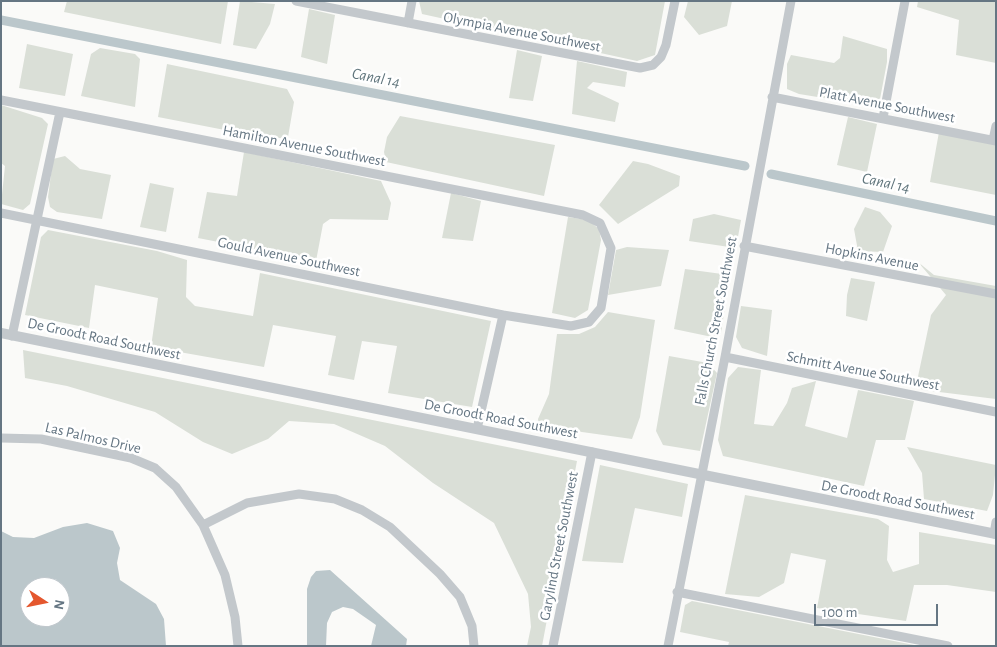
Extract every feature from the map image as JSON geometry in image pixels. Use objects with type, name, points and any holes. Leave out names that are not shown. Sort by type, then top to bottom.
[{"type":"street","name":"Olympia Avenue Southwest","points":[[297,1],[627,67],[640,68],[653,65],[661,57],[666,45],[675,1]]},
{"type":"street","points":[[408,23],[412,1]]},
{"type":"street","name":"Falls Church Street Southwest","points":[[668,646],[677,592],[725,357],[744,246],[791,1]]},
{"type":"street","points":[[883,118],[906,1]]},
{"type":"street","name":"Platt Avenue Southwest","points":[[772,96],[994,140]]},
{"type":"street","name":"Hamilton Avenue Southwest","points":[[1,100],[583,215],[600,223],[611,248],[601,308],[589,322],[571,326]]},
{"type":"street","points":[[12,336],[60,112]]},
{"type":"street","points":[[994,140],[996,126]]},
{"type":"street","name":"Gould Avenue Southwest","points":[[1,213],[503,315],[571,326]]},
{"type":"street","name":"Hopkins Avenue","points":[[744,246],[996,294]]},
{"type":"street","points":[[477,429],[503,315]]},
{"type":"street","name":"De Groodt Road Southwest","points":[[1,333],[592,452],[700,476],[995,534]]},
{"type":"street","name":"Schmitt Avenue Southwest","points":[[725,357],[996,412]]},
{"type":"street","name":"Las Palmos Drive","points":[[1,438],[41,439],[131,458],[155,468],[176,487],[203,525],[225,575],[235,617],[238,646]]},
{"type":"street","name":"Garylind Street Southwest","points":[[553,646],[592,452]]},
{"type":"street","points":[[203,525],[247,504],[299,494],[335,499],[362,510],[390,527],[440,574],[460,597],[472,626],[474,646]]},
{"type":"street","points":[[995,534],[996,522]]},
{"type":"street","points":[[677,592],[948,646]]},
{"type":"shaded area","points":[[67,1],[228,1],[221,44],[64,12]]},
{"type":"shaded area","points":[[240,1],[275,4],[270,24],[256,49],[233,45]]},
{"type":"shaded area","points":[[419,1],[665,1],[655,55],[637,61],[422,14]]},
{"type":"shaded area","points":[[688,1],[732,1],[727,26],[699,35],[684,17]]},
{"type":"shaded area","points":[[918,1],[996,1],[996,63],[956,55],[959,20],[917,7]]},
{"type":"shaded area","points":[[309,9],[335,15],[327,64],[301,57]]},
{"type":"shaded area","points":[[843,36],[887,49],[887,62],[880,99],[873,106],[799,94],[787,89],[787,64],[791,55],[834,63],[840,58]]},
{"type":"shaded area","points":[[27,44],[73,54],[65,96],[19,88]]},
{"type":"shaded area","points":[[100,48],[135,54],[140,59],[135,107],[81,96],[91,54]]},
{"type":"shaded area","points":[[517,50],[542,56],[533,101],[509,98]]},
{"type":"shaded area","points":[[577,61],[627,72],[625,87],[593,82],[587,88],[619,103],[615,122],[572,114]]},
{"type":"shaded area","points":[[167,64],[287,89],[294,102],[288,137],[271,139],[158,117]]},
{"type":"shaded area","points":[[1,105],[42,118],[48,124],[30,204],[23,210],[1,204],[5,166],[1,163]]},
{"type":"shaded area","points":[[400,116],[555,145],[544,196],[386,162],[384,152],[387,137]]},
{"type":"shaded area","points":[[848,117],[877,124],[867,172],[837,165]]},
{"type":"shaded area","points":[[939,132],[996,144],[996,195],[930,182]]},
{"type":"shaded area","points":[[244,152],[381,181],[391,203],[388,220],[330,219],[323,224],[316,261],[198,238],[207,192],[237,196]]},
{"type":"shaded area","points":[[65,156],[80,169],[111,175],[102,219],[57,212],[50,207],[48,197],[53,159]]},
{"type":"shaded area","points":[[633,161],[648,164],[680,176],[679,186],[618,224],[599,205]]},
{"type":"shaded area","points":[[150,183],[174,188],[166,232],[140,227]]},
{"type":"shaded area","points":[[451,193],[481,201],[473,241],[442,238]]},
{"type":"shaded area","points":[[865,207],[880,212],[892,226],[883,252],[858,251],[854,229]]},
{"type":"shaded area","points":[[714,214],[741,220],[736,248],[689,241],[693,219]]},
{"type":"shaded area","points":[[568,217],[588,220],[599,229],[601,240],[588,310],[575,318],[552,313]]},
{"type":"shaded area","points":[[48,230],[157,251],[187,260],[186,297],[195,306],[253,316],[260,273],[491,321],[472,407],[388,393],[397,346],[362,341],[354,380],[328,375],[336,336],[273,325],[264,367],[151,347],[158,298],[95,285],[89,328],[25,315],[41,237]]},
{"type":"shaded area","points":[[627,247],[669,250],[661,286],[608,295],[616,250]]},
{"type":"shaded area","points":[[918,262],[934,275],[996,286],[996,399],[923,390],[916,386],[931,315],[946,295]]},
{"type":"shaded area","points":[[685,269],[722,274],[729,281],[721,333],[717,338],[674,329]]},
{"type":"shaded area","points":[[851,278],[875,282],[867,321],[846,316],[847,295]]},
{"type":"shaded area","points":[[741,306],[772,310],[767,356],[742,348],[736,337]]},
{"type":"shaded area","points":[[608,312],[655,320],[640,417],[632,439],[539,426],[538,419],[549,394],[557,334],[579,334],[595,327]]},
{"type":"shaded area","points":[[23,350],[577,461],[542,646],[527,646],[531,627],[528,594],[494,523],[433,483],[385,446],[334,424],[289,421],[268,439],[232,454],[203,442],[155,412],[67,386],[25,378]]},
{"type":"shaded area","points":[[669,356],[708,363],[717,373],[700,451],[663,445],[656,431]]},
{"type":"shaded area","points":[[738,367],[761,370],[754,424],[773,426],[787,403],[792,388],[816,381],[805,426],[847,438],[858,390],[914,401],[905,440],[876,440],[864,486],[723,456],[718,440],[728,378]]},
{"type":"shaded area","points":[[907,447],[996,465],[993,495],[987,511],[924,499],[922,473]]},
{"type":"shaded area","points":[[600,465],[688,484],[682,517],[635,508],[623,563],[582,561]]},
{"type":"shaded area","points":[[745,495],[878,519],[889,526],[887,560],[893,572],[919,564],[919,532],[996,545],[996,592],[947,585],[914,585],[906,621],[817,608],[826,560],[791,553],[784,583],[759,597],[725,594]]},
{"type":"shaded area","points":[[87,523],[113,531],[120,548],[117,563],[120,580],[156,604],[164,619],[166,646],[1,646],[1,531],[13,537],[34,538],[63,527]]},
{"type":"shaded area","points":[[330,570],[407,639],[406,646],[371,646],[376,625],[353,609],[343,607],[332,612],[327,623],[326,646],[307,646],[307,589],[311,577],[316,571]]},
{"type":"shaded area","points":[[692,601],[919,646],[728,646],[729,642],[680,632],[685,605]]},
{"type":"waterway","name":"Canal 14","points":[[1,20],[745,166]]},
{"type":"waterway","name":"Canal 14","points":[[771,174],[996,221]]}]
